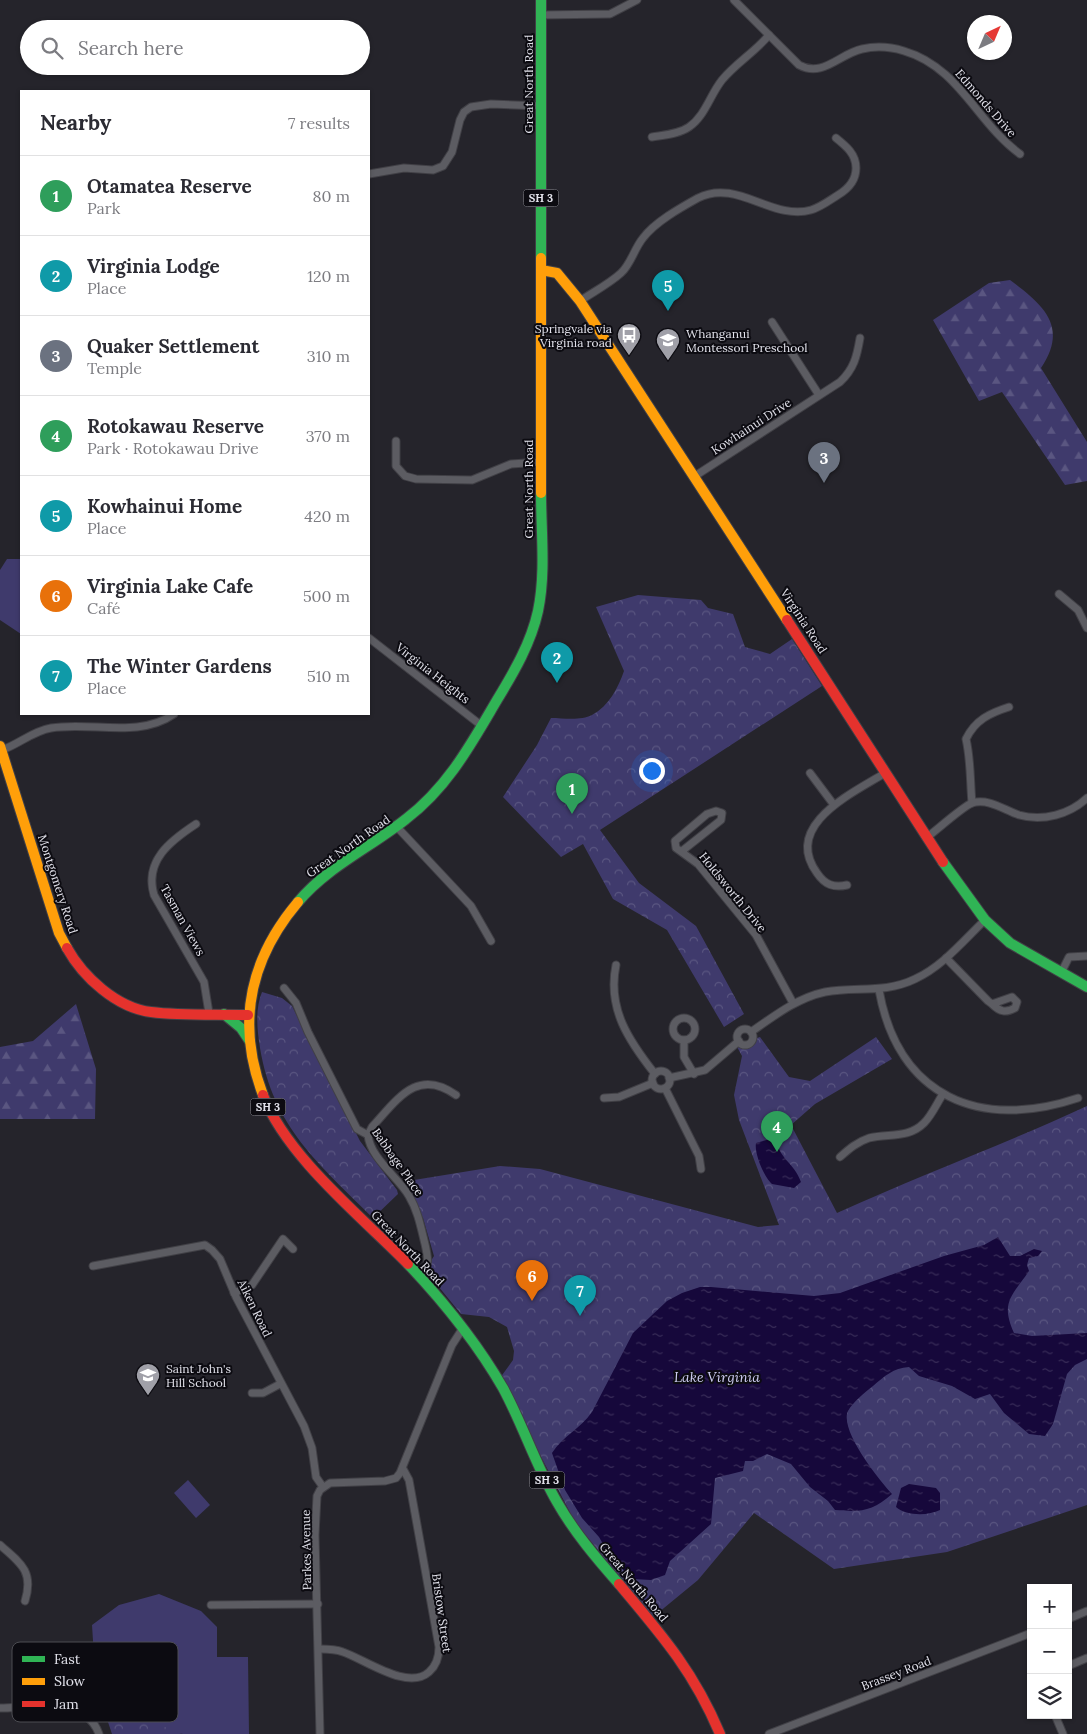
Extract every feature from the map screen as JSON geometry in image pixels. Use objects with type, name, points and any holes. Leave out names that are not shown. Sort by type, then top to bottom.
[{"type":"main road","name":"Great North Road","points":[[541,0],[541,568],[538,609],[524,650],[464,757],[442,787],[397,827],[328,873],[289,910],[262,958],[254,978],[248,1015],[248,1040],[255,1073],[262,1094],[283,1133],[307,1164],[420,1277],[464,1328],[515,1411],[561,1509],[607,1571],[690,1672],[720,1734]]},
{"type":"main road","name":"Virginia Road","points":[[541,270],[557,273],[580,301],[695,476],[926,838],[985,920],[1010,943],[1087,987]]},
{"type":"main road","name":"Montgomery Road","points":[[1,748],[60,933],[78,965],[110,995],[138,1010],[248,1015]]},
{"type":"main road","points":[[223,1014],[241,1028],[248,1040]]},
{"type":"street","points":[[541,15],[610,14],[637,0]]},
{"type":"street","name":"Edmonds Drive","points":[[734,0],[799,65],[812,70],[821,69],[862,49],[888,48],[917,55],[958,85],[998,135],[1020,154]]},
{"type":"street","points":[[652,137],[680,132],[689,127],[699,118],[724,78],[757,50],[769,35]]},
{"type":"street","points":[[370,174],[404,168],[433,170],[443,166],[452,152],[460,120],[464,112],[471,107],[491,104],[542,106]]},
{"type":"street","points":[[580,301],[622,273],[640,242],[652,228],[709,193],[721,191],[734,193],[787,210],[799,211],[811,210],[844,191],[854,178],[854,157],[848,147],[836,138]]},
{"type":"street","points":[[772,322],[819,395]]},
{"type":"street","name":"Kowhainui Drive","points":[[695,476],[840,382],[852,369],[856,360],[860,338]]},
{"type":"street","points":[[396,441],[396,466],[405,476],[416,480],[472,480],[511,464],[541,462]]},
{"type":"street","points":[[1059,594],[1078,610],[1087,628]]},
{"type":"street","name":"Virginia Heights","points":[[370,639],[482,726]]},
{"type":"street","points":[[972,804],[969,776],[971,760],[966,739],[973,725],[993,712],[1009,707]]},
{"type":"street","points":[[1,748],[50,728],[72,726],[119,728],[155,724],[172,715]]},
{"type":"street","points":[[810,773],[834,805]]},
{"type":"street","points":[[847,885],[836,887],[827,884],[813,868],[810,856],[810,834],[823,814],[834,805],[885,773]]},
{"type":"street","points":[[926,838],[972,804],[986,802],[1019,815],[1033,817],[1059,815],[1079,806],[1087,798]]},
{"type":"street","name":"Holdsworth Drive","points":[[682,851],[715,827],[722,820],[722,814],[716,811],[707,814],[676,841],[676,848],[698,864],[756,935],[793,1003]]},
{"type":"street","name":"Tasman Views","points":[[196,824],[180,835],[157,859],[152,867],[151,884],[157,900],[204,982],[208,1013]]},
{"type":"street","points":[[397,827],[471,906],[491,941]]},
{"type":"street","name":"Holdsworth Drive","points":[[686,832],[689,846]]},
{"type":"street","points":[[669,1078],[694,1074],[710,1067],[739,1041],[737,1036],[740,1031],[747,1029],[751,1032],[793,1003],[825,992],[879,990],[914,979],[946,958],[985,920]]},
{"type":"street","points":[[1061,973],[1069,957],[1087,956]]},
{"type":"street","points":[[946,958],[992,1004]]},
{"type":"street","points":[[616,965],[613,986],[620,1021],[640,1055],[655,1074]]},
{"type":"street","name":"Babbage Place","points":[[284,988],[296,1003],[308,1032],[357,1129],[368,1135],[373,1151],[402,1184],[414,1204],[428,1258],[427,1269],[420,1277]]},
{"type":"street","points":[[879,990],[888,1025],[899,1050],[919,1075],[943,1094],[974,1106],[1012,1111],[1056,1106],[1078,1098]]},
{"type":"street","points":[[684,1040],[684,1057],[693,1069],[694,1074]]},
{"type":"street","points":[[655,1074],[664,1072],[669,1078]]},
{"type":"street","points":[[653,1083],[655,1074]]},
{"type":"street","points":[[664,1088],[669,1082],[669,1078]]},
{"type":"street","points":[[653,1083],[658,1088],[664,1088]]},
{"type":"street","points":[[604,1098],[619,1097],[653,1083]]},
{"type":"street","points":[[368,1135],[375,1123],[412,1087],[429,1084],[448,1090],[456,1095]]},
{"type":"street","points":[[664,1088],[699,1156],[701,1169]]},
{"type":"street","points":[[840,1157],[859,1142],[870,1138],[907,1134],[916,1129],[928,1118],[943,1094]]},
{"type":"street","points":[[234,1293],[252,1285],[283,1239],[293,1249]]},
{"type":"street","name":"Aiken Road","points":[[93,1266],[205,1246],[212,1250],[220,1259],[234,1293],[308,1437],[312,1448],[315,1472],[323,1487]]},
{"type":"street","points":[[323,1487],[334,1483],[390,1480],[403,1470],[452,1345],[464,1328]]},
{"type":"street","points":[[252,1393],[263,1393],[280,1384]]},
{"type":"street","name":"Bristow Street","points":[[320,1649],[340,1651],[407,1679],[420,1678],[438,1660],[438,1648],[408,1480],[403,1470]]},
{"type":"street","name":"Parkes Avenue","points":[[320,1734],[320,1649],[315,1509],[317,1496],[323,1487]]},
{"type":"street","points":[[0,1545],[18,1560],[26,1574],[29,1588],[25,1601]]},
{"type":"street","points":[[211,1604],[318,1604]]},
{"type":"street","points":[[1072,1617],[1087,1611]]},
{"type":"street","name":"Brassey Road","points":[[769,1734],[1027,1635]]},
{"type":"street","points":[[1072,1664],[1087,1658]]},
{"type":"street","points":[[1056,1719],[1062,1734]]},
{"type":"street","points":[[92,1722],[99,1734]]},
{"type":"green space","points":[[1010,280],[1033,298],[1042,308],[1052,328],[1053,340],[1041,368],[1087,442],[1087,481],[1065,485],[1002,392],[979,401],[933,320],[989,283]]},
{"type":"green space","points":[[7,559],[20,559],[20,633],[0,620],[0,570]]},
{"type":"green space","points":[[638,595],[701,600],[708,608],[733,614],[745,647],[770,654],[792,639],[822,686],[600,830],[639,883],[696,926],[744,1014],[724,1027],[667,930],[613,899],[583,844],[561,857],[503,797],[537,745],[551,718],[577,719],[588,717],[608,702],[619,684],[624,671],[596,607]]},
{"type":"green space","points":[[262,992],[282,998],[292,1006],[360,1141],[397,1190],[398,1194],[373,1218],[334,1180],[301,1142],[287,1122],[276,1100],[266,1076],[257,1026]]},
{"type":"green space","points":[[76,1004],[96,1069],[95,1119],[0,1119],[0,1047],[33,1041]]},
{"type":"green space","points":[[760,1037],[789,1077],[810,1081],[876,1037],[892,1059],[815,1104],[791,1125],[837,1213],[1087,1106],[1087,1505],[947,1552],[834,1569],[754,1513],[698,1580],[653,1617],[575,1522],[500,1378],[513,1360],[514,1351],[507,1327],[489,1317],[461,1314],[425,1270],[434,1256],[423,1218],[404,1185],[414,1180],[500,1166],[540,1169],[758,1227],[779,1225],[739,1120],[734,1095],[742,1056],[736,1045]]},
{"type":"green space","points":[[188,1480],[210,1505],[196,1518],[174,1493]]},
{"type":"green space","points":[[159,1594],[201,1611],[217,1627],[217,1657],[248,1657],[249,1734],[183,1734],[172,1732],[149,1722],[178,1722],[178,1642],[93,1642],[92,1625],[119,1605]]},
{"type":"green space","points":[[108,1722],[152,1722],[182,1734],[112,1734]]},
{"type":"water","points":[[777,1137],[779,1150],[794,1169],[801,1182],[794,1188],[772,1184],[758,1159],[756,1143]]},
{"type":"water","name":"Lake Virginia","points":[[998,1237],[1010,1256],[1020,1256],[1034,1249],[1042,1251],[1038,1256],[1029,1258],[1027,1265],[1029,1271],[1010,1300],[1008,1314],[1014,1333],[1032,1336],[1087,1333],[1087,1359],[1075,1365],[1067,1374],[1053,1424],[1045,1436],[1029,1434],[1004,1413],[990,1394],[975,1399],[952,1386],[919,1376],[909,1367],[898,1369],[885,1376],[866,1391],[848,1411],[847,1419],[849,1430],[862,1454],[878,1478],[892,1494],[885,1500],[865,1510],[835,1510],[828,1501],[810,1487],[791,1464],[767,1454],[753,1461],[745,1461],[743,1471],[715,1478],[711,1524],[670,1561],[665,1575],[651,1580],[633,1579],[611,1558],[599,1537],[582,1518],[565,1490],[552,1453],[592,1412],[633,1333],[667,1301],[682,1293],[700,1287],[814,1296],[840,1293],[944,1256],[984,1245]]},
{"type":"water","points":[[909,1484],[936,1488],[940,1493],[940,1510],[917,1514],[905,1512],[896,1507],[901,1488]]},
{"type":"traffic: fast","points":[[541,0],[541,258]]},
{"type":"traffic: fast","points":[[298,902],[322,878],[421,807],[446,779],[478,733],[516,668],[535,623],[542,582],[541,493]]},
{"type":"traffic: fast","points":[[943,862],[985,920],[1010,943],[1087,987]]},
{"type":"traffic: fast","points":[[224,1014],[241,1028],[249,1040]]},
{"type":"traffic: fast","points":[[408,1264],[447,1308],[482,1355],[503,1388],[557,1502],[578,1535],[619,1584]]},
{"type":"traffic: slow","points":[[541,258],[541,493]]},
{"type":"traffic: slow","points":[[541,270],[557,273],[580,301],[787,620]]},
{"type":"traffic: slow","points":[[0,746],[59,933],[67,948]]},
{"type":"traffic: slow","points":[[263,1095],[250,1043],[249,1018],[252,994],[258,970],[268,947],[281,924],[298,902]]},
{"type":"traffic: jam","points":[[787,620],[943,862]]},
{"type":"traffic: jam","points":[[67,948],[82,970],[102,989],[114,998],[138,1009],[175,1014],[248,1015]]},
{"type":"traffic: jam","points":[[263,1095],[274,1118],[289,1141],[307,1163],[408,1264]]},
{"type":"traffic: jam","points":[[619,1584],[676,1655],[699,1692],[720,1734]]},
{"type":"place","name":"Kowhainui Home","points":[[668,311]]},
{"type":"place","name":"Springvale via Virginia road","points":[[629,356]]},
{"type":"place","name":"Whanganui Montessori Preschool","points":[[668,361]]},
{"type":"place","name":"Quaker Settlement","points":[[824,483]]},
{"type":"place","name":"Virginia Lodge","points":[[557,683]]},
{"type":"place","name":"Otamatea Reserve","points":[[572,814]]},
{"type":"place","name":"Rotokawau Reserve","points":[[777,1152]]},
{"type":"place","name":"Virginia Lake Cafe","points":[[532,1301]]},
{"type":"place","name":"The Winter Gardens","points":[[580,1316]]},
{"type":"place","name":"Saint John's Hill School","points":[[148,1396]]}]
